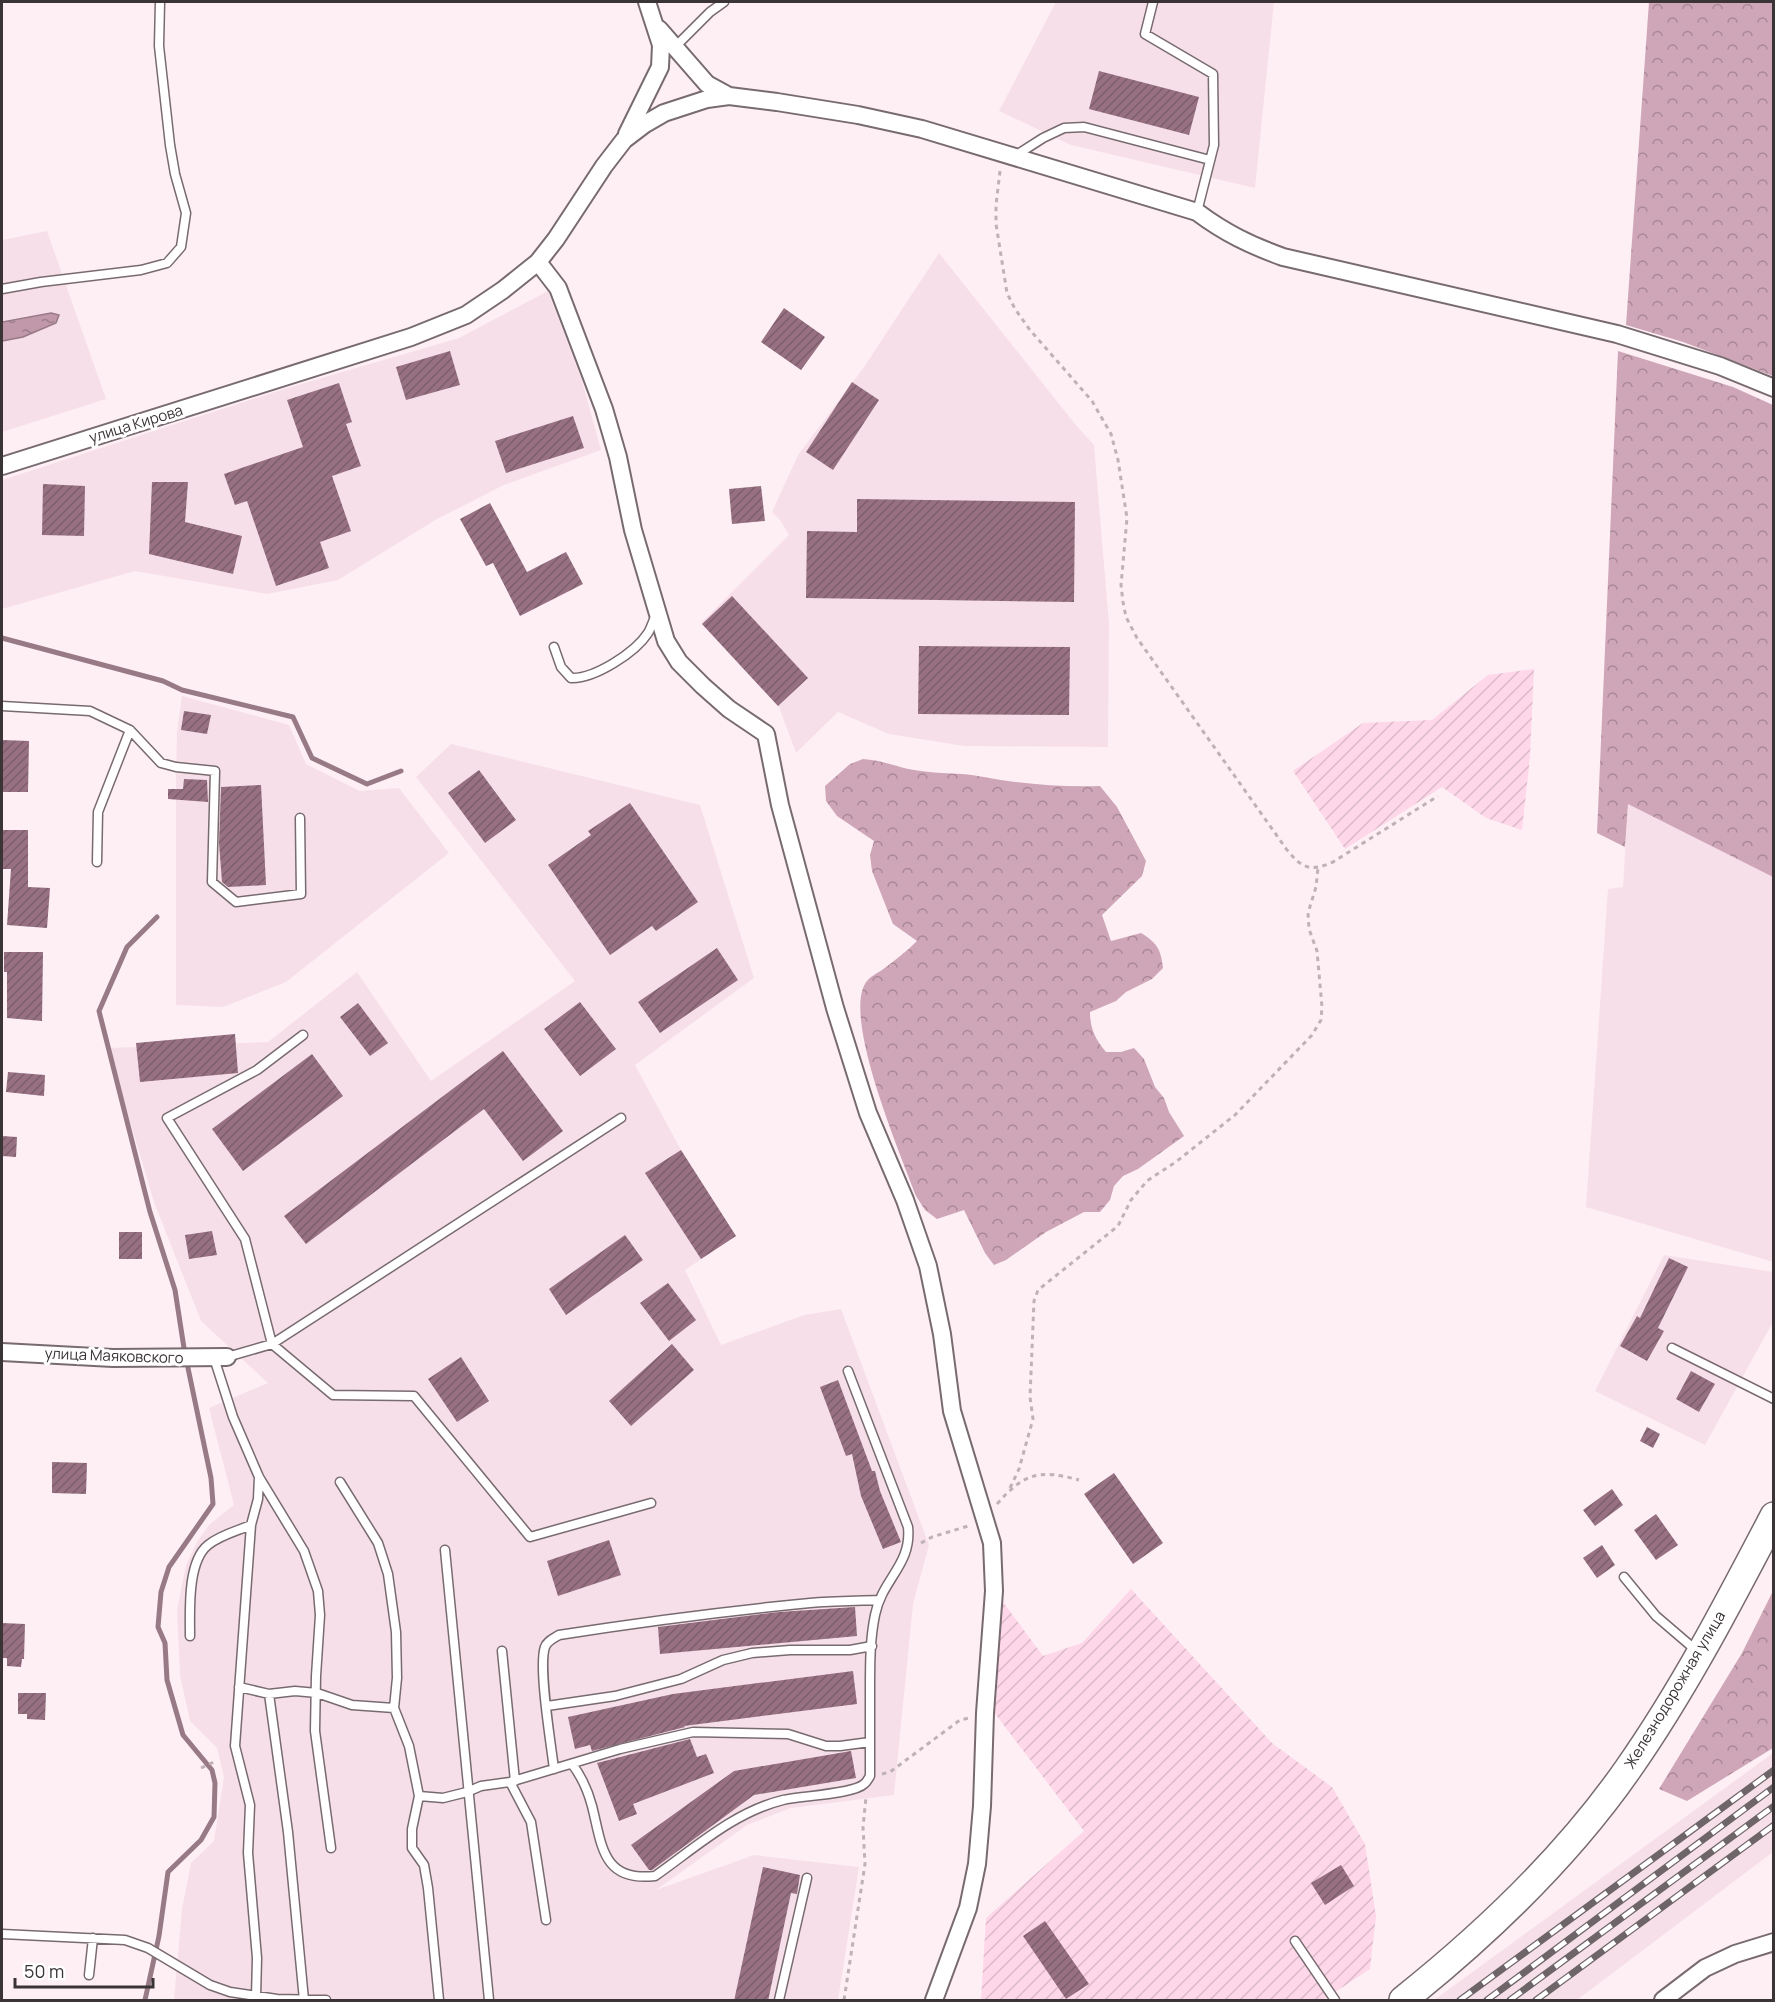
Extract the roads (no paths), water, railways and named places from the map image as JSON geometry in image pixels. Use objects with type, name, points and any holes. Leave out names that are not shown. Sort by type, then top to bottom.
[{"type":"main road","name":"Железнодорожная улица","points":[[1403,2001],[1487,1930],[1538,1879],[1581,1830],[1628,1770],[1700,1655],[1773,1516]]},
{"type":"street","points":[[624,140],[660,67],[661,45],[647,2]]},
{"type":"street","points":[[656,25],[707,84],[729,96]]},
{"type":"street","points":[[624,140],[664,113],[688,104],[729,96],[858,115],[922,129],[1197,212],[1224,232],[1249,245],[1283,258],[1617,334],[1720,366],[1773,388]]},
{"type":"street","name":"улица Кирова","points":[[2,466],[443,326],[484,304],[538,262],[624,140]]},
{"type":"street","points":[[538,262],[558,288],[604,408],[618,457],[633,530],[656,615],[666,641],[679,662],[729,710],[766,735],[780,805],[836,1008],[868,1113],[905,1200],[928,1266],[942,1334],[952,1410],[992,1543],[994,1591],[977,1864],[968,1908],[934,2001]]},
{"type":"street","name":"улица Маяковского","points":[[2,1352],[113,1358],[221,1358]]},
{"type":"street","points":[[1663,2001],[1705,1968],[1735,1954],[1773,1942]]},
{"type":"lane","points":[[2,289],[141,270],[167,263],[181,247],[186,213],[170,145],[159,46],[160,2]]},
{"type":"lane","points":[[660,67],[674,48],[710,12],[724,2]]},
{"type":"lane","points":[[1153,2],[1145,34],[1214,74],[1214,145],[1197,212]]},
{"type":"lane","points":[[1010,155],[1064,128],[1084,127],[1210,160]]},
{"type":"lane","points":[[554,648],[561,667],[571,678],[581,678],[629,653],[647,634],[656,615]]},
{"type":"lane","points":[[2,706],[90,711],[130,730],[161,763],[214,771],[212,882],[236,902],[301,894],[300,818]]},
{"type":"lane","points":[[97,862],[98,812],[130,730]]},
{"type":"lane","points":[[303,1035],[257,1070],[167,1118],[245,1239],[272,1344],[333,1395],[414,1396],[530,1537],[651,1503]]},
{"type":"lane","points":[[331,1848],[315,1731],[320,1614],[318,1591],[304,1551],[259,1477],[233,1417],[221,1358],[272,1344],[621,1118]]},
{"type":"lane","points":[[1672,1348],[1773,1399]]},
{"type":"lane","points":[[572,1764],[586,1787],[603,1852],[620,1871],[645,1877],[655,1876],[745,1814],[784,1800],[851,1790],[864,1785],[870,1776],[872,1646],[875,1615],[879,1600],[904,1560],[910,1542],[908,1527],[848,1371]]},
{"type":"lane","points":[[256,1997],[257,1958],[248,1853],[250,1805],[235,1746],[251,1525],[258,1499],[259,1477]]},
{"type":"lane","points":[[340,1482],[378,1543],[388,1574],[396,1632],[398,1678],[394,1708],[409,1746],[419,1796],[412,1829],[412,1848],[424,1865],[439,2001]]},
{"type":"lane","points":[[190,1636],[190,1600],[198,1560],[205,1547],[215,1540],[251,1525]]},
{"type":"lane","points":[[445,1550],[489,2001]]},
{"type":"lane","points":[[1624,1577],[1656,1616],[1700,1655]]},
{"type":"lane","points":[[554,1769],[543,1666],[545,1646],[559,1635],[628,1624],[813,1603],[879,1600]]},
{"type":"lane","points":[[548,1706],[615,1696],[681,1679],[723,1660],[752,1653],[790,1650],[850,1650],[872,1646]]},
{"type":"lane","points":[[502,1651],[513,1781],[531,1822],[546,1920]]},
{"type":"lane","points":[[239,1687],[269,1694],[295,1691],[316,1693],[352,1704],[394,1708]]},
{"type":"lane","points":[[269,1694],[288,1832],[304,2000]]},
{"type":"lane","points":[[419,1796],[443,1798],[480,1786],[513,1781],[620,1749],[693,1732],[788,1734],[826,1746],[870,1742]]},
{"type":"lane","points":[[779,2001],[807,1878]]},
{"type":"lane","points":[[2,1934],[125,1940],[148,1948],[210,1984],[230,1992],[256,1997],[326,2001]]},
{"type":"lane","points":[[89,1975],[93,1938]]},
{"type":"lane","points":[[1295,1941],[1335,2001]]},
{"type":"water","points":[[51,313],[59,315],[56,323],[23,337],[2,341],[2,322]]},
{"type":"waterway","points":[[2,638],[163,681],[182,690],[293,717],[312,758],[367,784],[401,771]]},
{"type":"waterway","points":[[157,917],[127,947],[99,1011],[150,1212],[175,1290],[184,1348]]},
{"type":"waterway","points":[[145,2000],[159,1936],[168,1872],[201,1840],[214,1817],[215,1783],[212,1770],[183,1735],[167,1680],[165,1643],[158,1627],[161,1592],[169,1567],[213,1504],[211,1478],[188,1368]]},
{"type":"railway","points":[[1460,2000],[1774,1770]]},
{"type":"railway","points":[[1487,2000],[1774,1787]]},
{"type":"railway","points":[[1510,2000],[1774,1806]]},
{"type":"railway","points":[[1536,2000],[1774,1825]]}]
